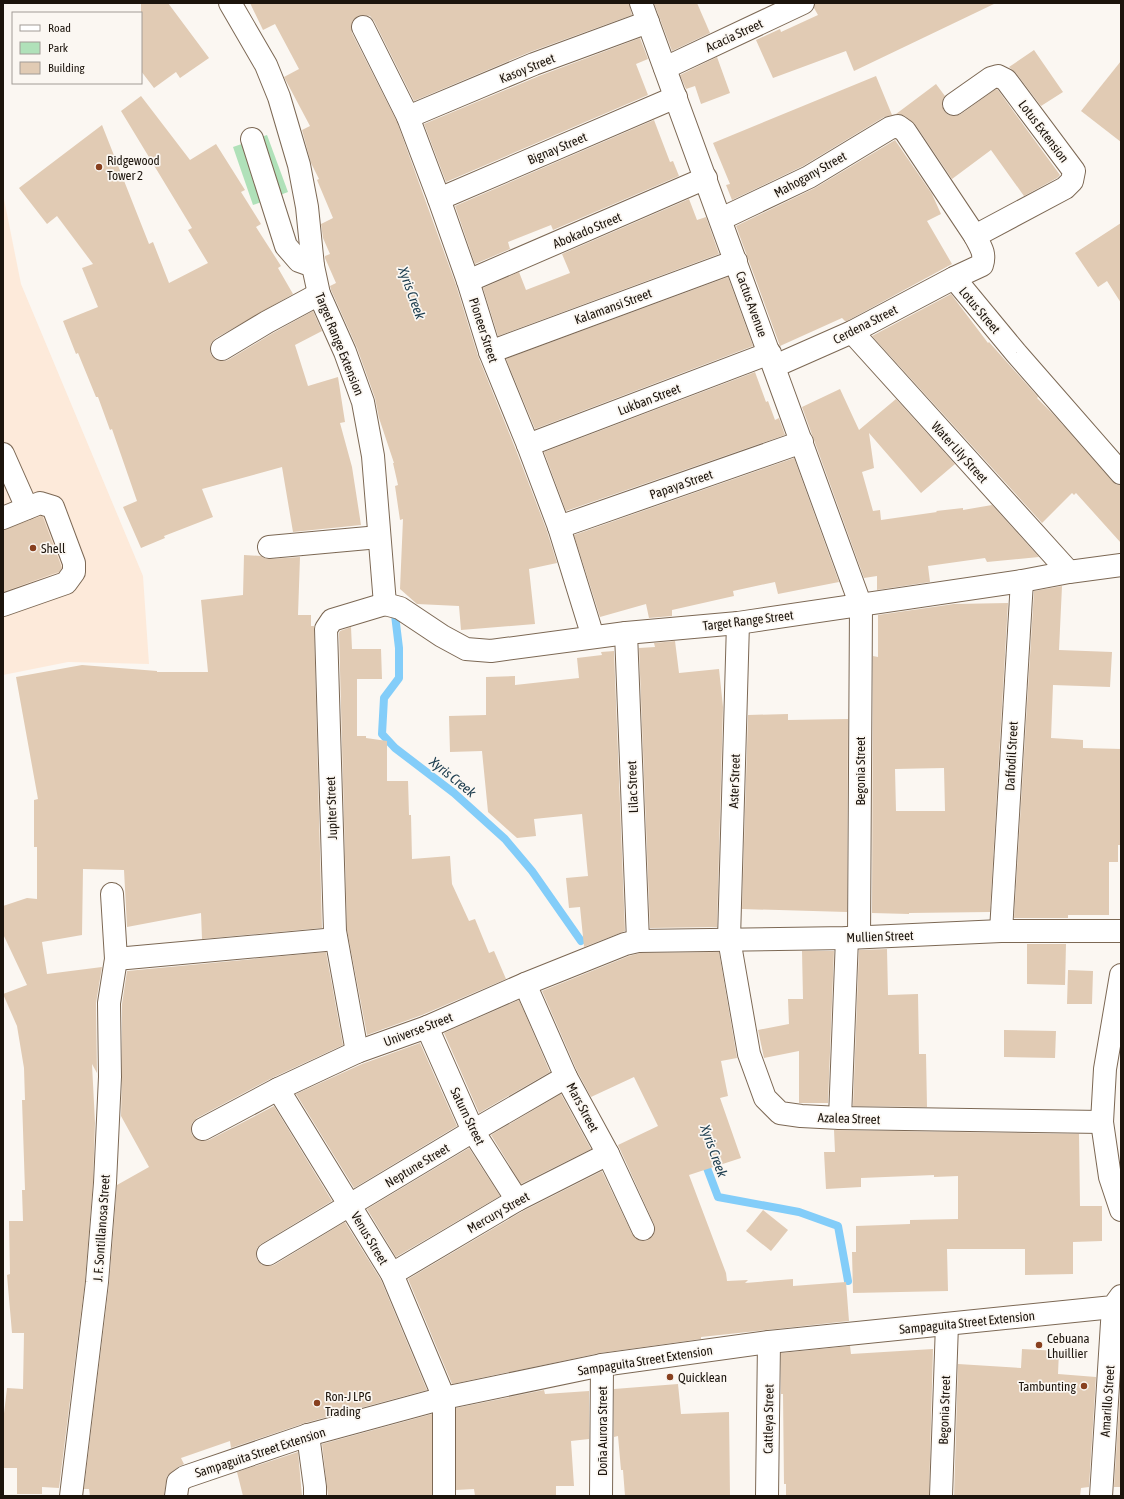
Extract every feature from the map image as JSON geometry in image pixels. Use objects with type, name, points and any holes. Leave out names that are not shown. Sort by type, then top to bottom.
[{"type":"street","name":"Target Range Extension","points":[[230,3],[266,65],[279,97],[299,165],[307,207],[313,266],[319,294],[345,352],[363,402],[373,456],[385,604]]},
{"type":"street","name":"Acacia Street","points":[[665,68],[803,3]]},
{"type":"street","name":"Cactus Avenue","points":[[644,12],[721,219],[861,606]]},
{"type":"street","name":"Kasoy Street","points":[[408,118],[534,64],[644,12]]},
{"type":"street","name":"Pioneer Street","points":[[363,27],[408,118],[439,200],[468,281],[490,352],[528,444],[559,527],[593,637]]},
{"type":"street","name":"Lotus Extension","points":[[954,104],[991,78],[998,76],[1006,80],[1074,171],[1072,181],[1065,188],[975,236]]},
{"type":"street","name":"Bignay Street","points":[[439,200],[676,97]]},
{"type":"street","name":"Lotus Street","points":[[898,126],[906,131],[984,252],[982,265],[954,278],[1016,353],[1121,473]]},
{"type":"street","name":"Mahogany Street","points":[[721,219],[809,177],[890,128],[898,126]]},
{"type":"street","points":[[252,139],[286,246],[299,261],[313,266]]},
{"type":"street","name":"Abokado Street","points":[[468,281],[706,178]]},
{"type":"street","name":"Kalamansi Street","points":[[490,352],[736,261]]},
{"type":"street","name":"Cerdena Street","points":[[772,360],[852,332],[954,278]]},
{"type":"street","points":[[222,349],[267,322],[319,294]]},
{"type":"street","name":"Water Lily Street","points":[[852,332],[1069,572]]},
{"type":"street","name":"Lukban Street","points":[[528,444],[772,360]]},
{"type":"street","name":"Papaya Street","points":[[559,527],[802,442]]},
{"type":"street","points":[[3,454],[27,508]]},
{"type":"street","points":[[3,518],[40,503],[53,507],[74,563],[74,572],[66,583],[3,605]]},
{"type":"street","points":[[270,547],[379,537]]},
{"type":"street","name":"Target Range Street","points":[[385,604],[400,608],[442,636],[466,649],[491,651],[626,633],[738,623],[861,606],[1121,565]]},
{"type":"street","name":"Daffodil Street","points":[[1001,931],[1022,581]]},
{"type":"street","name":"Jupiter Street","points":[[357,1052],[335,931],[326,630],[332,620],[385,604]]},
{"type":"street","name":"Begonia Street","points":[[840,1118],[853,937],[861,606]]},
{"type":"street","name":"Aster Street","points":[[729,939],[738,623]]},
{"type":"street","name":"Lilac Street","points":[[626,633],[638,941]]},
{"type":"street","name":"J. F. Sontillanosa Street","points":[[70,1496],[97,1282],[105,1183],[109,1085],[109,1003],[116,959],[112,894]]},
{"type":"street","name":"Mullien Street","points":[[638,941],[853,937],[1001,931],[1121,931]]},
{"type":"street","points":[[116,959],[336,939]]},
{"type":"street","name":"Azalea Street","points":[[729,939],[749,1054],[765,1098],[780,1113],[800,1116],[840,1118],[1102,1122]]},
{"type":"street","name":"Universe Street","points":[[203,1129],[278,1089],[357,1052],[427,1027],[612,948],[638,941]]},
{"type":"street","points":[[1121,975],[1113,1070],[1102,1122],[1110,1177],[1121,1210]]},
{"type":"street","name":"Mars Street","points":[[525,984],[566,1077],[608,1154],[643,1229]]},
{"type":"street","name":"Saturn Street","points":[[427,1027],[473,1131],[517,1200]]},
{"type":"street","name":"Neptune Street","points":[[268,1254],[566,1077]]},
{"type":"street","name":"Venus Street","points":[[278,1089],[351,1205],[392,1274],[444,1398]]},
{"type":"street","name":"Mercury Street","points":[[392,1274],[517,1200],[608,1154]]},
{"type":"street","name":"Sampaguita Street Extension","points":[[177,1489],[185,1477],[308,1435],[444,1398],[602,1365],[770,1342],[947,1324],[1117,1301]]},
{"type":"street","name":"Amarillo Street","points":[[1101,1496],[1117,1301]]},
{"type":"street","name":"Begonia Street","points":[[941,1496],[947,1324]]},
{"type":"street","name":"Cattleya Street","points":[[767,1496],[770,1342]]},
{"type":"street","name":"Doña Aurora Street","points":[[601,1496],[602,1365]]},
{"type":"street","points":[[444,1398],[444,1496]]},
{"type":"street","points":[[308,1435],[315,1496]]},
{"type":"shaded area","name":"Shell","points":[[3,194],[21,284],[143,576],[149,664],[68,662],[3,675]]},
{"type":"green space","points":[[267,135],[288,192],[253,205],[233,147]]},
{"type":"building","points":[[141,3],[168,3],[209,58],[180,78],[176,72],[154,88],[142,72]]},
{"type":"building","points":[[250,3],[629,3],[632,15],[530,52],[414,101],[374,21],[370,16],[358,16],[353,20],[351,26],[352,33],[397,122],[456,285],[478,356],[547,531],[557,563],[529,569],[535,624],[461,630],[459,606],[417,604],[400,589],[403,519],[400,520],[395,486],[398,485],[394,463],[379,418],[375,398],[357,348],[330,286],[336,283],[325,258],[325,256],[330,254],[323,238],[321,224],[333,218],[317,180],[319,179],[311,163],[302,130],[310,126],[284,77],[299,69],[275,24],[263,30]]},
{"type":"building","points":[[654,3],[697,3],[710,33],[672,51]]},
{"type":"building","points":[[815,3],[996,3],[854,71],[846,51],[773,78],[756,40],[780,29],[781,32],[818,15],[814,8]]},
{"type":"building","points":[[640,38],[648,59],[636,64],[648,95],[446,182],[424,124],[539,76]]},
{"type":"building","points":[[1034,50],[1063,92],[1041,106],[1016,73],[1009,67]]},
{"type":"building","points":[[717,57],[730,93],[701,104],[695,86],[686,89],[680,75]]},
{"type":"building","points":[[1121,61],[1121,142],[1081,111]]},
{"type":"building","points":[[876,76],[892,115],[884,117],[803,166],[732,200],[726,185],[730,184],[713,143]]},
{"type":"building","points":[[936,84],[945,96],[942,105],[944,111],[948,115],[955,116],[961,114],[996,89],[998,90],[1060,175],[1024,196],[991,150],[952,179],[915,124],[905,116],[896,114]]},
{"type":"building","points":[[141,96],[190,160],[216,144],[245,190],[241,192],[261,224],[256,227],[281,266],[278,268],[293,294],[216,338],[211,343],[211,355],[216,360],[228,360],[313,311],[322,331],[295,345],[308,386],[338,377],[345,422],[340,423],[352,467],[361,525],[293,532],[282,467],[202,489],[213,517],[164,536],[165,538],[141,548],[123,507],[137,501],[112,429],[110,430],[98,397],[96,397],[78,353],[76,354],[63,321],[98,307],[82,268],[93,264],[57,216],[47,224],[19,188],[102,125],[149,244],[153,242],[169,283],[208,263],[188,230],[192,228],[121,111]]},
{"type":"building","points":[[654,120],[670,162],[673,161],[679,176],[553,230],[551,225],[508,242],[510,249],[475,264],[455,206]]},
{"type":"building","points":[[895,140],[932,194],[941,214],[927,221],[952,264],[847,321],[842,318],[780,346],[736,226],[815,188]]},
{"type":"building","points":[[689,199],[697,220],[706,217],[719,254],[498,336],[483,288],[519,272],[526,290],[570,273],[562,254]]},
{"type":"building","points":[[1121,223],[1121,303],[1107,281],[1098,287],[1075,253]]},
{"type":"building","points":[[728,277],[753,346],[535,429],[506,359]]},
{"type":"building","points":[[951,294],[988,343],[989,342],[1112,481],[1117,485],[1121,485],[1121,543],[1076,493],[1074,495],[1072,493],[1042,523],[872,336]]},
{"type":"building","points":[[755,372],[766,402],[768,401],[775,420],[779,418],[785,435],[566,511],[544,452]]},
{"type":"building","points":[[840,389],[859,430],[896,399],[955,464],[921,493],[869,433],[874,468],[862,472],[873,511],[880,510],[881,520],[937,512],[936,511],[963,508],[963,510],[992,505],[1039,557],[987,562],[985,558],[928,566],[930,582],[877,590],[877,576],[864,578],[802,407]]},
{"type":"building","points":[[794,458],[839,582],[778,594],[775,582],[733,591],[734,596],[672,610],[672,616],[649,618],[646,604],[600,617],[574,535]]},
{"type":"building","name":"Shell","points":[[41,516],[43,517],[62,568],[59,572],[3,592],[3,530]]},
{"type":"building","points":[[244,555],[261,556],[270,559],[300,557],[298,615],[311,615],[311,626],[314,626],[322,928],[202,939],[201,913],[127,927],[124,870],[83,869],[82,935],[42,942],[47,974],[102,967],[96,1003],[97,1073],[92,1064],[95,1123],[93,1182],[85,1281],[59,1488],[42,1487],[42,1494],[17,1494],[17,1468],[3,1468],[3,1422],[7,1388],[23,1389],[24,1333],[12,1333],[7,1275],[10,1274],[9,1221],[23,1221],[22,1190],[25,1190],[22,1100],[25,1100],[24,1068],[17,1026],[3,994],[27,985],[3,934],[3,906],[27,898],[37,899],[37,847],[34,847],[34,800],[38,799],[16,677],[82,665],[157,672],[208,672],[201,600],[243,595]]},
{"type":"building","points":[[1062,586],[1059,650],[1112,652],[1110,687],[1053,685],[1051,738],[1083,740],[1083,748],[1121,749],[1121,845],[1118,845],[1118,862],[1109,862],[1109,915],[1068,915],[1068,918],[1014,918],[1034,591]]},
{"type":"building","points":[[1008,603],[990,912],[909,914],[872,913],[873,656],[878,657],[878,615],[954,604]],"holes":[[[944,768],[945,811],[896,811],[895,769]]]},
{"type":"building","points":[[351,627],[352,649],[381,649],[382,679],[357,679],[357,736],[366,736],[366,738],[387,741],[387,781],[408,781],[409,815],[411,815],[412,859],[450,856],[452,884],[469,921],[475,919],[489,953],[494,951],[506,979],[422,1015],[367,1035],[347,930],[339,633],[340,631]]},
{"type":"building","points":[[675,641],[679,673],[719,669],[723,707],[717,927],[650,928],[639,648],[655,647],[654,643]]},
{"type":"building","points":[[614,651],[625,931],[584,947],[580,907],[569,908],[566,878],[588,876],[582,814],[534,819],[536,836],[517,838],[488,812],[482,751],[450,752],[449,716],[486,715],[486,677],[515,676],[515,685],[579,678],[577,658],[602,655],[601,652]]},
{"type":"building","points":[[788,714],[788,720],[848,719],[847,912],[742,909],[748,715]]},
{"type":"building","points":[[1027,944],[1066,944],[1065,985],[1027,984]]},
{"type":"building","points":[[887,949],[888,995],[918,994],[919,1054],[926,1054],[927,1107],[853,1106],[859,950]]},
{"type":"building","points":[[802,951],[834,951],[828,1103],[799,1103],[799,1051],[764,1058],[758,1030],[789,1024],[788,999],[803,999]]},
{"type":"building","points":[[326,952],[343,1045],[272,1078],[197,1118],[192,1123],[192,1135],[196,1139],[202,1141],[209,1140],[274,1106],[332,1201],[261,1244],[257,1248],[257,1260],[262,1265],[274,1265],[345,1222],[381,1280],[427,1390],[305,1423],[231,1448],[230,1441],[181,1458],[184,1464],[167,1476],[164,1495],[90,1496],[89,1489],[84,1489],[109,1284],[117,1185],[149,1167],[121,1116],[122,1004],[127,971]]},
{"type":"building","points":[[719,952],[737,1058],[721,1061],[728,1096],[720,1098],[741,1158],[689,1175],[726,1273],[727,1281],[748,1280],[745,1283],[793,1279],[793,1286],[846,1282],[849,1321],[701,1337],[701,1339],[600,1353],[452,1384],[408,1279],[523,1211],[602,1171],[632,1234],[636,1239],[642,1241],[648,1240],[653,1236],[655,1230],[654,1224],[618,1145],[658,1126],[634,1077],[591,1097],[577,1071],[542,991],[640,953]]},
{"type":"building","points":[[1068,970],[1093,971],[1092,1004],[1067,1004]]},
{"type":"building","points":[[519,1000],[550,1072],[479,1113],[444,1033]]},
{"type":"building","points":[[1004,1030],[1056,1031],[1055,1058],[1004,1057]]},
{"type":"building","points":[[420,1043],[457,1126],[354,1188],[296,1094],[362,1064]]},
{"type":"building","points":[[561,1094],[591,1149],[521,1184],[491,1135]]},
{"type":"building","points":[[834,1130],[1079,1134],[1080,1206],[1102,1206],[1102,1241],[1073,1242],[1073,1274],[1025,1275],[1025,1249],[947,1249],[948,1291],[853,1293],[852,1252],[856,1252],[856,1226],[910,1224],[910,1220],[958,1219],[958,1176],[934,1177],[934,1175],[861,1178],[861,1187],[826,1189],[824,1152],[835,1152]]},
{"type":"building","points":[[469,1148],[500,1196],[396,1257],[367,1209]]},
{"type":"building","points":[[763,1210],[788,1230],[771,1251],[746,1231]]},
{"type":"building","points":[[850,1346],[851,1354],[933,1349],[929,1496],[786,1496],[786,1484],[784,1484],[781,1353]]},
{"type":"building","points":[[1022,1349],[1059,1351],[1058,1374],[1096,1377],[1089,1487],[1081,1488],[1080,1496],[954,1496],[958,1364],[1021,1368]]},
{"type":"building","points":[[1121,1378],[1121,1487],[1114,1487]]},
{"type":"building","points":[[678,1384],[681,1414],[729,1412],[730,1496],[625,1496],[618,1436],[614,1437],[614,1389]]},
{"type":"building","points":[[544,1390],[545,1394],[589,1391],[589,1439],[571,1441],[574,1486],[556,1486],[556,1496],[475,1496],[474,1489],[456,1490],[456,1408]]},
{"type":"building","points":[[432,1414],[432,1496],[328,1496],[322,1444]]},
{"type":"building","points":[[298,1452],[302,1496],[243,1496],[237,1472]]},
{"type":"waterway","name":"Xyris Creek","points":[[395,615],[399,648],[399,678],[384,698],[382,734],[395,748],[454,793],[505,839],[532,871],[581,941]]},
{"type":"waterway","name":"Xyris Creek","points":[[704,1160],[718,1197],[799,1212],[838,1226],[848,1281]]},
{"type":"place","name":"Ridgewood Tower 2","points":[[99,167]]},
{"type":"place","name":"Shell","points":[[33,548]]},
{"type":"place","name":"Cebuana Lhuillier","points":[[1039,1345]]},
{"type":"place","name":"Quicklean","points":[[670,1377]]},
{"type":"place","name":"Tambunting","points":[[1084,1386]]},
{"type":"place","name":"Ron-J LPG Trading","points":[[317,1403]]}]
